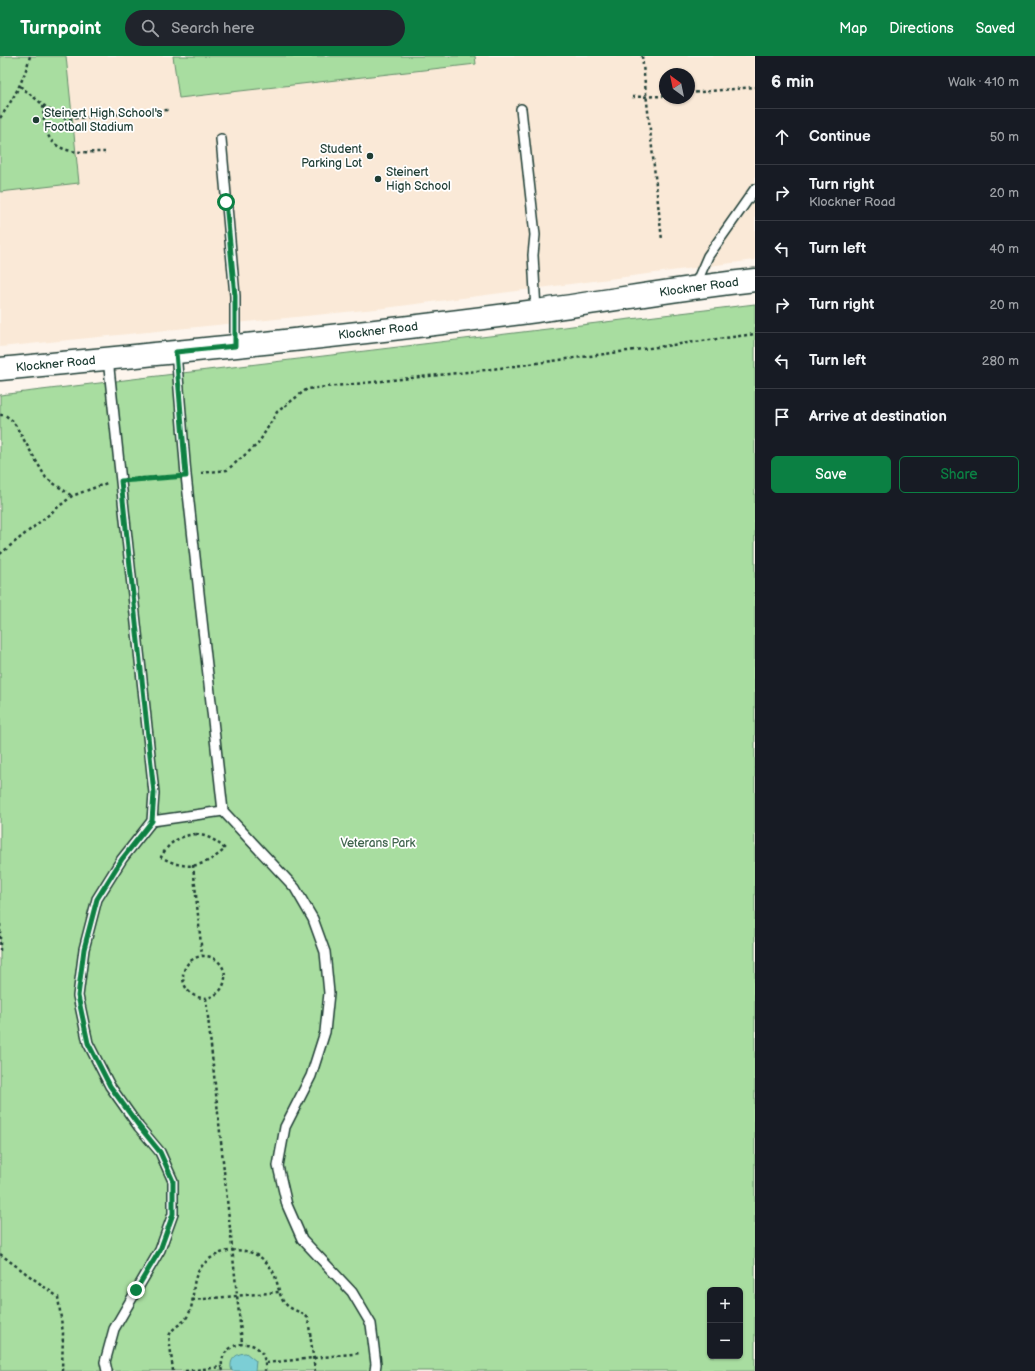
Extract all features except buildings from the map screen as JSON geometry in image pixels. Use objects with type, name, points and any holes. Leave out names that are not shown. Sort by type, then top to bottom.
[{"type":"main road","name":"Klockner Road","points":[[0,370],[235,346],[536,310],[695,286],[755,280]]},
{"type":"lane","points":[[521,109],[534,235],[533,255],[536,310]]},
{"type":"lane","points":[[220,139],[234,288],[235,346]]},
{"type":"lane","points":[[695,286],[708,256],[755,189]]},
{"type":"lane","points":[[176,352],[186,476],[223,811],[295,888],[313,919],[325,952],[329,993],[325,1032],[311,1076],[285,1127],[278,1166],[287,1204],[302,1239],[352,1292],[371,1324],[375,1371]]},
{"type":"lane","points":[[107,1371],[105,1362],[114,1329],[160,1250],[173,1214],[173,1181],[160,1152],[110,1086],[88,1043],[78,996],[84,949],[97,899],[122,859],[152,821],[154,793],[108,359]]},
{"type":"lane","points":[[152,821],[223,811]]},
{"type":"path","points":[[0,118],[16,96],[30,56]]},
{"type":"path","points":[[642,56],[662,240]]},
{"type":"path","points":[[20,86],[57,116],[67,119],[168,110]]},
{"type":"path","points":[[695,92],[755,87]]},
{"type":"path","points":[[632,97],[659,97]]},
{"type":"path","points":[[43,106],[46,131],[55,144],[66,151],[105,152]]},
{"type":"path","points":[[0,554],[72,496],[103,483],[186,476],[226,470],[258,444],[277,412],[307,389],[478,371],[755,334]]},
{"type":"path","points":[[0,415],[5,415],[13,421],[46,478],[72,496]]},
{"type":"path","points":[[196,834],[207,836],[217,841],[225,848],[214,858],[202,864],[193,865],[173,864],[161,857],[166,847],[185,835],[196,834]]},
{"type":"path","points":[[193,865],[202,955]]},
{"type":"path","points":[[0,924],[0,951]]},
{"type":"path","points":[[202,955],[210,956],[218,960],[223,966],[225,974],[225,983],[221,990],[206,998],[198,997],[190,993],[185,987],[182,979],[183,970],[187,963],[202,955]]},
{"type":"path","points":[[206,998],[242,1343]]},
{"type":"path","points":[[173,1371],[169,1336],[171,1332],[188,1317],[192,1300],[193,1286],[198,1272],[206,1261],[218,1254],[232,1250],[246,1251],[259,1257],[270,1266],[277,1278],[279,1292],[289,1307],[308,1318],[315,1371]]},
{"type":"path","points":[[0,1254],[58,1298],[63,1333],[62,1371]]},
{"type":"path","points":[[192,1300],[279,1292]]},
{"type":"path","points":[[223,1371],[223,1359],[227,1351],[242,1343],[250,1344],[258,1348],[266,1363],[265,1371]]},
{"type":"path","points":[[266,1363],[374,1352]]},
{"type":"path","points":[[185,1371],[222,1367]]},
{"type":"shaded area","name":"Steinert High School","points":[[0,56],[755,56],[755,260],[385,308],[0,347]]},
{"type":"green space","name":"Steinert High School's Football Stadium","points":[[0,56],[66,56],[79,183],[0,192]]},
{"type":"green space","points":[[173,56],[475,56],[476,64],[179,98]]},
{"type":"green space","name":"Veterans Park","points":[[755,304],[755,1371],[0,1371],[0,395]]},
{"type":"water","points":[[246,1353],[256,1361],[255,1371],[232,1371],[232,1360],[239,1354]]},
{"type":"place","name":"Steinert High School's Football Stadium","points":[[36,120]]},
{"type":"place","name":"Student Parking Lot","points":[[370,156]]},
{"type":"place","name":"Steinert High School","points":[[378,179]]},
{"type":"route","points":[[136,1290],[160,1250],[173,1214],[173,1181],[160,1152],[110,1086],[88,1043],[78,996],[84,949],[97,899],[122,859],[152,821],[154,793],[121,481],[186,476],[176,352],[235,346],[235,296],[231,240],[226,202]]}]
